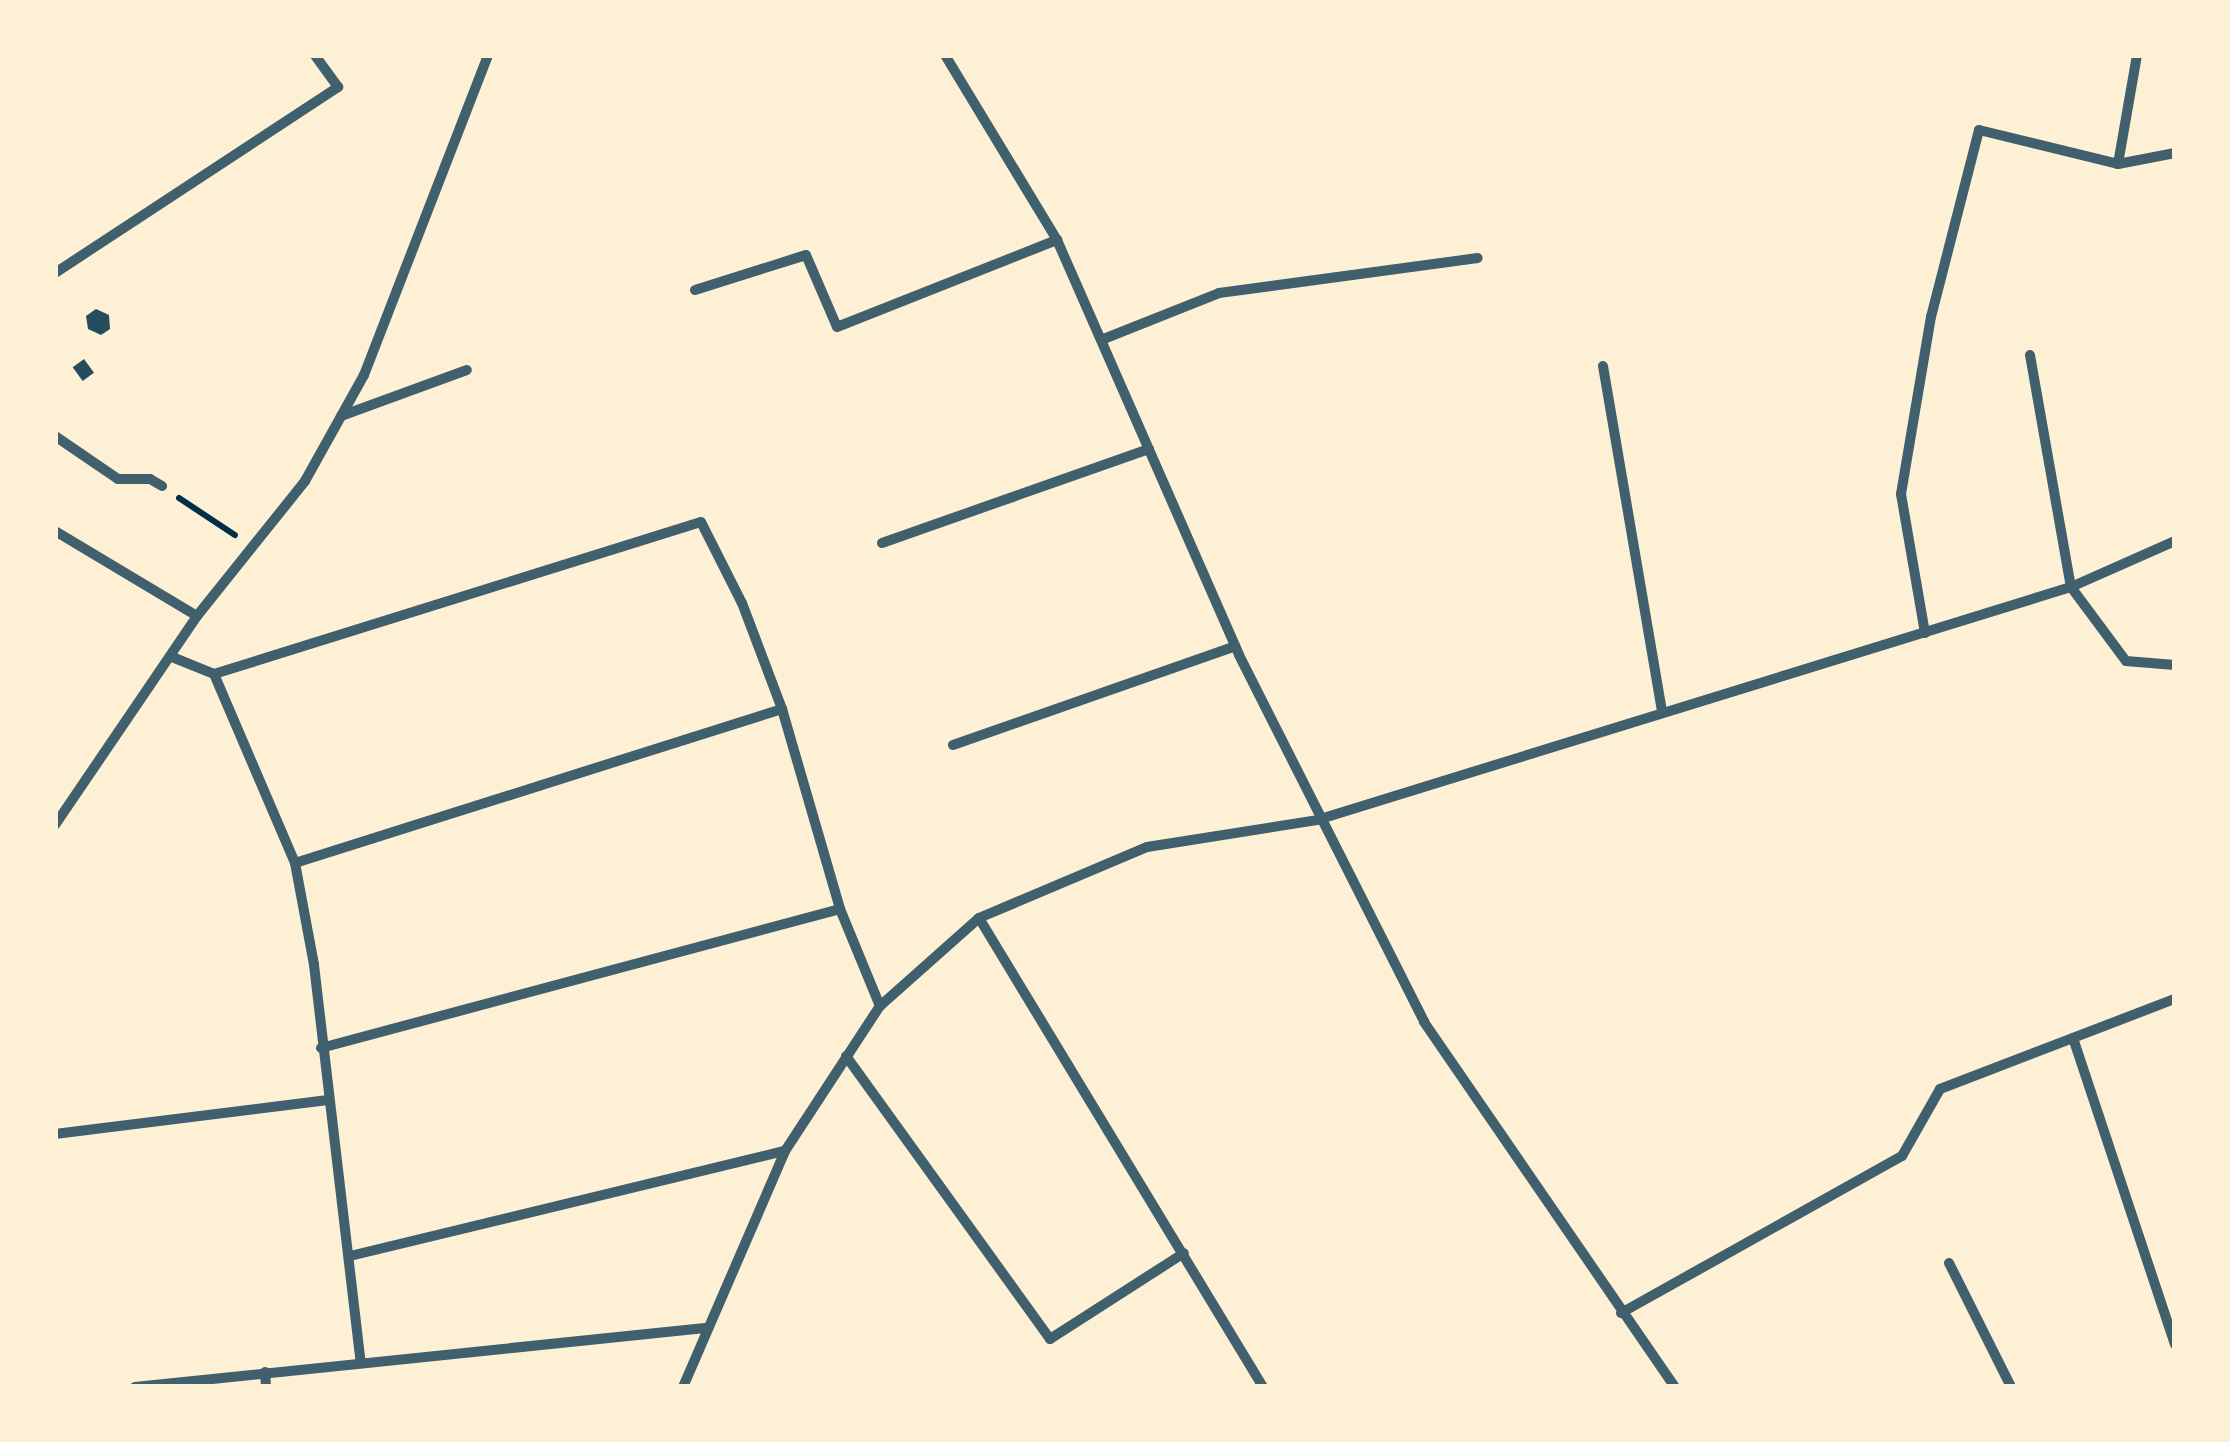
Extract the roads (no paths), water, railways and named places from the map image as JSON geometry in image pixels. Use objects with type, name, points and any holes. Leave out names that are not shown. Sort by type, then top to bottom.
[{"type":"street","points":[[55,273],[338,86],[315,55]]},
{"type":"street","points":[[55,825],[249,544],[305,480],[341,416],[430,218],[488,55]]},
{"type":"street","points":[[945,55],[1056,240],[1234,646],[1318,820],[1424,1022],[1621,1314],[1676,1387]]},
{"type":"street","points":[[2118,164],[2137,55]]},
{"type":"street","points":[[1925,634],[1901,494],[1931,317],[1979,130],[2118,164],[2175,153]]},
{"type":"street","points":[[695,290],[806,256],[838,327],[1056,240]]},
{"type":"street","points":[[1100,340],[1220,293],[1478,258]]},
{"type":"street","points":[[2030,355],[2071,587],[2126,661],[2175,665]]},
{"type":"street","points":[[1603,366],[1662,710]]},
{"type":"street","points":[[341,416],[467,370]]},
{"type":"street","points":[[55,436],[118,479],[150,479],[162,486]]},
{"type":"street","points":[[882,543],[1148,448]]},
{"type":"street","points":[[172,657],[214,674],[700,522],[742,603],[782,709],[840,909],[880,1006]]},
{"type":"street","points":[[55,531],[197,616]]},
{"type":"street","points":[[684,1387],[704,1328],[785,1151],[880,1006],[979,918],[1147,847],[1318,820],[1662,710],[2071,587],[2112,563],[2175,541]]},
{"type":"street","points":[[953,745],[1234,646]]},
{"type":"street","points":[[214,674],[295,862],[350,1256],[361,1363]]},
{"type":"street","points":[[295,862],[782,709]]},
{"type":"street","points":[[321,1048],[840,909]]},
{"type":"street","points":[[979,918],[1263,1387]]},
{"type":"street","points":[[1621,1314],[1902,1156],[1940,1088],[2175,999]]},
{"type":"street","points":[[2073,1038],[2175,1344]]},
{"type":"street","points":[[846,1056],[1050,1339],[1184,1253]]},
{"type":"street","points":[[55,1134],[328,1100]]},
{"type":"street","points":[[350,1256],[785,1151]]},
{"type":"street","points":[[1949,1262],[2010,1387]]},
{"type":"street","points":[[135,1387],[704,1328]]},
{"type":"street","points":[[265,1372],[266,1387]]}]
